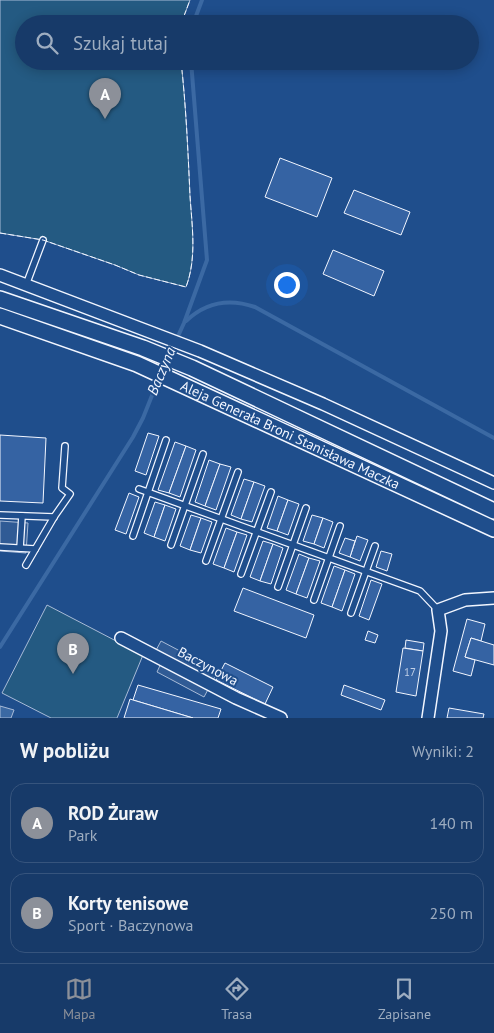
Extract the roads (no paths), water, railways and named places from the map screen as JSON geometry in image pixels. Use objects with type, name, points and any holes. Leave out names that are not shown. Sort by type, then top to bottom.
[{"type":"main road","name":"Aleja Generała Broni Stanisława Maczka","points":[[0,299],[143,348],[192,368],[494,511]]},
{"type":"main road","name":"Aleja Generała Broni Stanisława Maczka","points":[[0,316],[137,364],[494,529]]},
{"type":"street","points":[[0,275],[200,350],[324,404],[494,483]]},
{"type":"street","points":[[428,718],[442,631],[438,610],[466,600],[494,598]]},
{"type":"street","name":"Baczynowa","points":[[121,638],[236,698],[280,718]]},
{"type":"lane","points":[[26,285],[43,240]]},
{"type":"lane","points":[[134,536],[166,440]]},
{"type":"lane","points":[[26,565],[70,494],[62,488],[65,446]]},
{"type":"lane","points":[[171,545],[203,454]]},
{"type":"lane","points":[[206,561],[238,472]]},
{"type":"lane","points":[[139,489],[420,591],[438,610]]},
{"type":"lane","points":[[241,574],[271,492]]},
{"type":"lane","points":[[278,587],[306,508]]},
{"type":"lane","points":[[0,515],[54,517]]},
{"type":"lane","points":[[20,548],[22,516]]},
{"type":"lane","points":[[314,600],[340,526]]},
{"type":"lane","points":[[351,614],[375,546]]},
{"type":"lane","points":[[0,547],[35,548]]},
{"type":"waterway","name":"Baczyna","points":[[196,15],[202,0]]},
{"type":"waterway","name":"Baczyna","points":[[169,356],[184,323],[207,260],[192,70]]},
{"type":"waterway","points":[[186,321],[210,306],[227,302],[255,307],[494,438]]},
{"type":"waterway","name":"Baczyna","points":[[0,647],[133,437],[159,378]]},
{"type":"place","name":"ROD Żuraw","points":[[105,119]]},
{"type":"place","name":"Korty tenisowe","points":[[73,674]]}]
